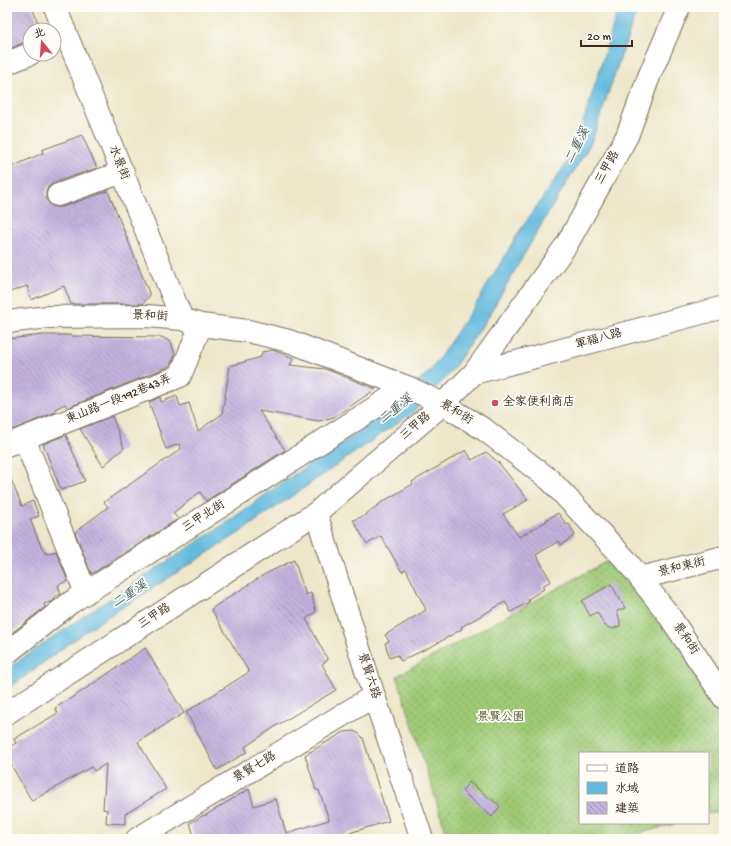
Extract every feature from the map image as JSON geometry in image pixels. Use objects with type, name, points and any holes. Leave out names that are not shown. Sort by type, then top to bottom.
[{"type":"street","name":"水景街","points":[[55,7],[58,22]]},
{"type":"street","name":"三甲路","points":[[7,713],[316,513],[443,404],[474,373],[567,244],[627,136],[650,74],[679,7]]},
{"type":"street","name":"水景街","points":[[62,43],[192,322]]},
{"type":"street","points":[[7,63],[22,57]]},
{"type":"street","points":[[58,195],[122,172]]},
{"type":"street","name":"軍福八路","points":[[474,373],[724,307]]},
{"type":"street","name":"景和街","points":[[7,322],[56,317],[148,316],[248,331],[289,341],[407,387],[443,404],[485,430],[550,480],[626,560],[668,614],[724,698]]},
{"type":"street","name":"東山路一段192巷43弄","points":[[16,441],[180,376],[192,322]]},
{"type":"street","name":"三甲北街","points":[[7,653],[70,603],[407,387]]},
{"type":"street","points":[[16,441],[86,593]]},
{"type":"street","name":"景賢六路","points":[[316,513],[374,696],[422,839]]},
{"type":"street","name":"景和東街","points":[[640,578],[724,557]]},
{"type":"street","name":"景賢七路","points":[[137,839],[374,696]]},
{"type":"green space","name":"景賢公園","points":[[611,559],[649,602],[715,700],[724,718],[724,810],[709,814],[709,752],[579,752],[579,824],[673,824],[619,839],[448,839],[397,676]]},
{"type":"water","name":"二重溪","points":[[619,7],[638,7],[591,143],[544,220],[488,317],[451,372],[413,412],[239,533],[87,630],[7,690],[7,669],[84,616],[229,521],[280,484],[365,428],[432,369],[479,299],[519,232],[574,152]]},
{"type":"building","points":[[13,7],[32,7],[37,22],[22,22],[22,43],[7,50],[7,10]]},
{"type":"building","points":[[82,135],[97,168],[53,183],[48,187],[46,192],[46,200],[50,205],[62,207],[108,191],[150,295],[143,304],[71,304],[64,286],[31,300],[27,286],[7,293],[7,229],[12,228],[7,213],[7,169],[43,153],[42,150]]},
{"type":"building","points":[[43,335],[162,337],[171,342],[175,355],[170,366],[67,408],[65,404],[55,409],[56,412],[7,432],[7,339]]},
{"type":"building","points":[[273,350],[294,358],[290,365],[325,369],[376,389],[334,417],[319,421],[259,411],[285,450],[206,501],[200,492],[173,513],[178,519],[91,573],[75,532],[108,507],[104,502],[181,449],[179,444],[166,449],[149,402],[160,397],[161,402],[177,396],[180,406],[189,403],[198,431],[222,414],[230,366],[261,357],[262,352]]},
{"type":"building","points":[[112,416],[124,448],[103,466],[80,429]]},
{"type":"building","points":[[66,435],[85,481],[61,490],[43,444]]},
{"type":"building","points":[[466,450],[472,460],[486,452],[499,463],[528,500],[503,514],[519,537],[558,513],[567,525],[569,524],[575,535],[561,545],[559,541],[536,555],[551,581],[542,586],[544,589],[528,599],[529,602],[511,612],[505,602],[461,627],[462,629],[436,644],[401,661],[397,655],[390,658],[385,643],[389,641],[385,635],[426,610],[406,569],[402,572],[381,536],[367,544],[353,520],[367,515],[366,514],[382,502],[413,484],[412,482]]},
{"type":"building","points":[[7,470],[22,506],[33,501],[39,516],[30,519],[41,546],[46,554],[56,551],[68,581],[58,585],[61,594],[54,597],[55,599],[53,601],[44,604],[45,607],[7,636]]},
{"type":"building","points":[[294,560],[306,595],[311,593],[316,612],[306,619],[328,660],[322,664],[336,690],[276,726],[245,747],[247,752],[217,770],[186,712],[249,672],[211,609],[265,574]]},
{"type":"building","points":[[611,584],[625,608],[617,611],[620,626],[612,629],[605,626],[597,612],[590,616],[582,601]]},
{"type":"building","points":[[145,648],[184,713],[138,742],[166,789],[125,814],[125,824],[106,823],[107,810],[103,809],[106,764],[94,771],[91,767],[32,801],[7,758],[7,749],[16,743],[14,739],[58,713],[55,708]]},
{"type":"building","points":[[354,731],[363,738],[389,821],[329,839],[195,839],[190,823],[249,789],[254,806],[276,799],[286,833],[329,820],[319,790],[316,790],[305,755],[344,732]]},
{"type":"building","points":[[469,782],[500,806],[492,817],[462,791]]},
{"type":"place","name":"全家便利商店","points":[[495,403]]}]
